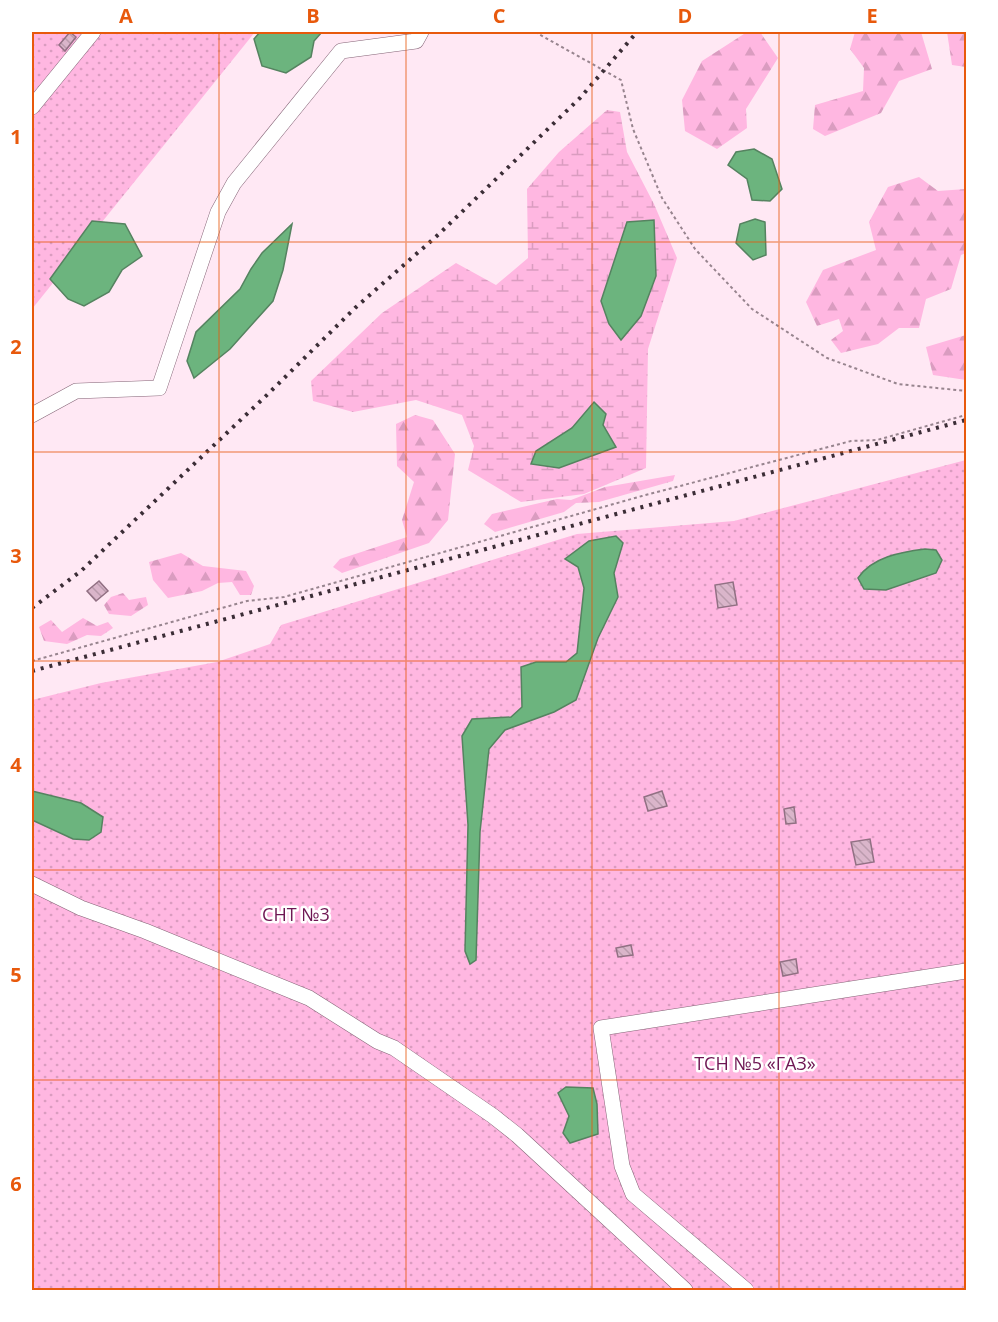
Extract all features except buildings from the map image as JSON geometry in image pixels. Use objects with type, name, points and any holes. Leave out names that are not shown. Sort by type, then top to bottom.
[{"type":"lane","points":[[32,106],[93,32]]},
{"type":"lane","points":[[32,416],[76,391],[159,388],[218,212],[234,183],[341,51],[416,41],[421,32]]},
{"type":"lane","points":[[32,884],[81,908],[145,931],[309,998],[377,1041],[394,1048],[517,1135],[686,1290]]},
{"type":"lane","points":[[746,1290],[633,1194],[622,1166],[601,1028],[966,971]]},
{"type":"path","points":[[535,32],[621,80],[633,129],[663,198],[695,249],[752,309],[826,358],[898,384],[966,391]]},
{"type":"path","points":[[32,661],[247,602],[284,597],[642,496],[851,441],[878,440],[966,415]]},
{"type":"green space","points":[[32,32],[255,32],[32,309]]},
{"type":"green space","points":[[747,32],[760,32],[778,58],[746,109],[747,128],[717,149],[685,131],[682,100],[702,61]]},
{"type":"green space","points":[[855,32],[921,32],[932,69],[899,81],[881,113],[825,136],[813,129],[815,105],[863,91],[864,68],[850,49]]},
{"type":"green space","points":[[947,32],[966,32],[966,67],[952,65]]},
{"type":"green space","points":[[607,110],[620,112],[627,152],[654,204],[677,258],[648,349],[646,468],[584,494],[521,502],[468,470],[474,446],[462,415],[416,400],[353,412],[313,401],[311,381],[382,313],[456,263],[496,285],[528,258],[527,189],[559,152]],"holes":[[[627,222],[609,324],[601,301]],[[594,402],[615,447],[559,468],[536,451],[572,428]]]},
{"type":"green space","points":[[919,177],[938,191],[966,189],[966,253],[961,255],[951,289],[926,299],[919,328],[899,328],[878,344],[841,353],[831,340],[843,331],[839,319],[817,326],[806,302],[823,270],[876,250],[869,222],[888,187]]},
{"type":"green space","points":[[966,335],[966,380],[933,375],[926,347]]},
{"type":"green space","points":[[415,415],[433,420],[455,454],[448,520],[429,543],[342,573],[333,567],[340,559],[407,537],[402,520],[414,482],[397,466],[396,424]]},
{"type":"green space","points":[[966,460],[966,1290],[32,1290],[32,700],[101,683],[217,662],[270,644],[281,625],[577,534],[734,521]]},
{"type":"green space","points":[[675,475],[673,481],[599,502],[576,503],[564,512],[495,532],[484,524],[492,514],[557,499],[571,500],[605,487]]},
{"type":"green space","points":[[181,553],[203,566],[246,571],[254,586],[251,595],[240,595],[232,582],[218,583],[202,591],[168,598],[153,580],[149,562]]},
{"type":"green space","points":[[123,593],[129,600],[146,597],[148,605],[131,616],[109,614],[104,605],[111,597]]},
{"type":"green space","points":[[83,618],[97,626],[108,622],[113,628],[101,636],[87,635],[67,644],[44,641],[39,627],[51,620],[62,632]]},
{"type":"shaded area","points":[[260,32],[322,32],[314,41],[311,57],[286,73],[262,66],[254,39]]},
{"type":"shaded area","points":[[754,149],[772,159],[782,189],[770,201],[752,200],[747,179],[728,165],[736,152]]},
{"type":"shaded area","points":[[755,219],[765,222],[766,255],[753,260],[736,243],[740,224]]},
{"type":"shaded area","points":[[654,220],[656,276],[641,316],[621,340],[609,324],[601,301],[627,222]]},
{"type":"shaded area","points":[[92,221],[125,224],[142,256],[122,270],[109,292],[84,306],[68,299],[50,279]]},
{"type":"shaded area","points":[[292,224],[283,270],[273,301],[230,349],[194,378],[187,361],[196,332],[240,289],[262,253]]},
{"type":"shaded area","points":[[594,402],[606,414],[603,425],[616,447],[559,468],[531,464],[536,451],[572,428]]},
{"type":"shaded area","points":[[616,536],[623,543],[614,573],[618,597],[598,638],[576,700],[554,712],[505,730],[489,749],[480,832],[476,960],[470,964],[465,951],[468,825],[462,736],[472,719],[511,717],[522,707],[521,667],[536,662],[566,662],[577,653],[584,588],[578,567],[565,559],[589,541]]},
{"type":"shaded area","points":[[925,549],[936,550],[942,560],[936,573],[886,590],[864,589],[858,578],[879,560]]},
{"type":"shaded area","points":[[32,791],[81,803],[103,817],[101,832],[89,840],[73,839],[32,820]]},
{"type":"shaded area","points":[[566,1087],[593,1088],[597,1104],[598,1134],[570,1143],[563,1133],[569,1116],[558,1093]]},
{"type":"railway","points":[[32,608],[81,571],[355,308],[439,234],[580,98],[637,32]]},
{"type":"railway","points":[[32,671],[966,420]]},
{"type":"park label","name":"СНТ №3","points":[[296,915]]},
{"type":"park label","name":"ТСН №5 «ГАЗ»","points":[[755,1064]]}]
